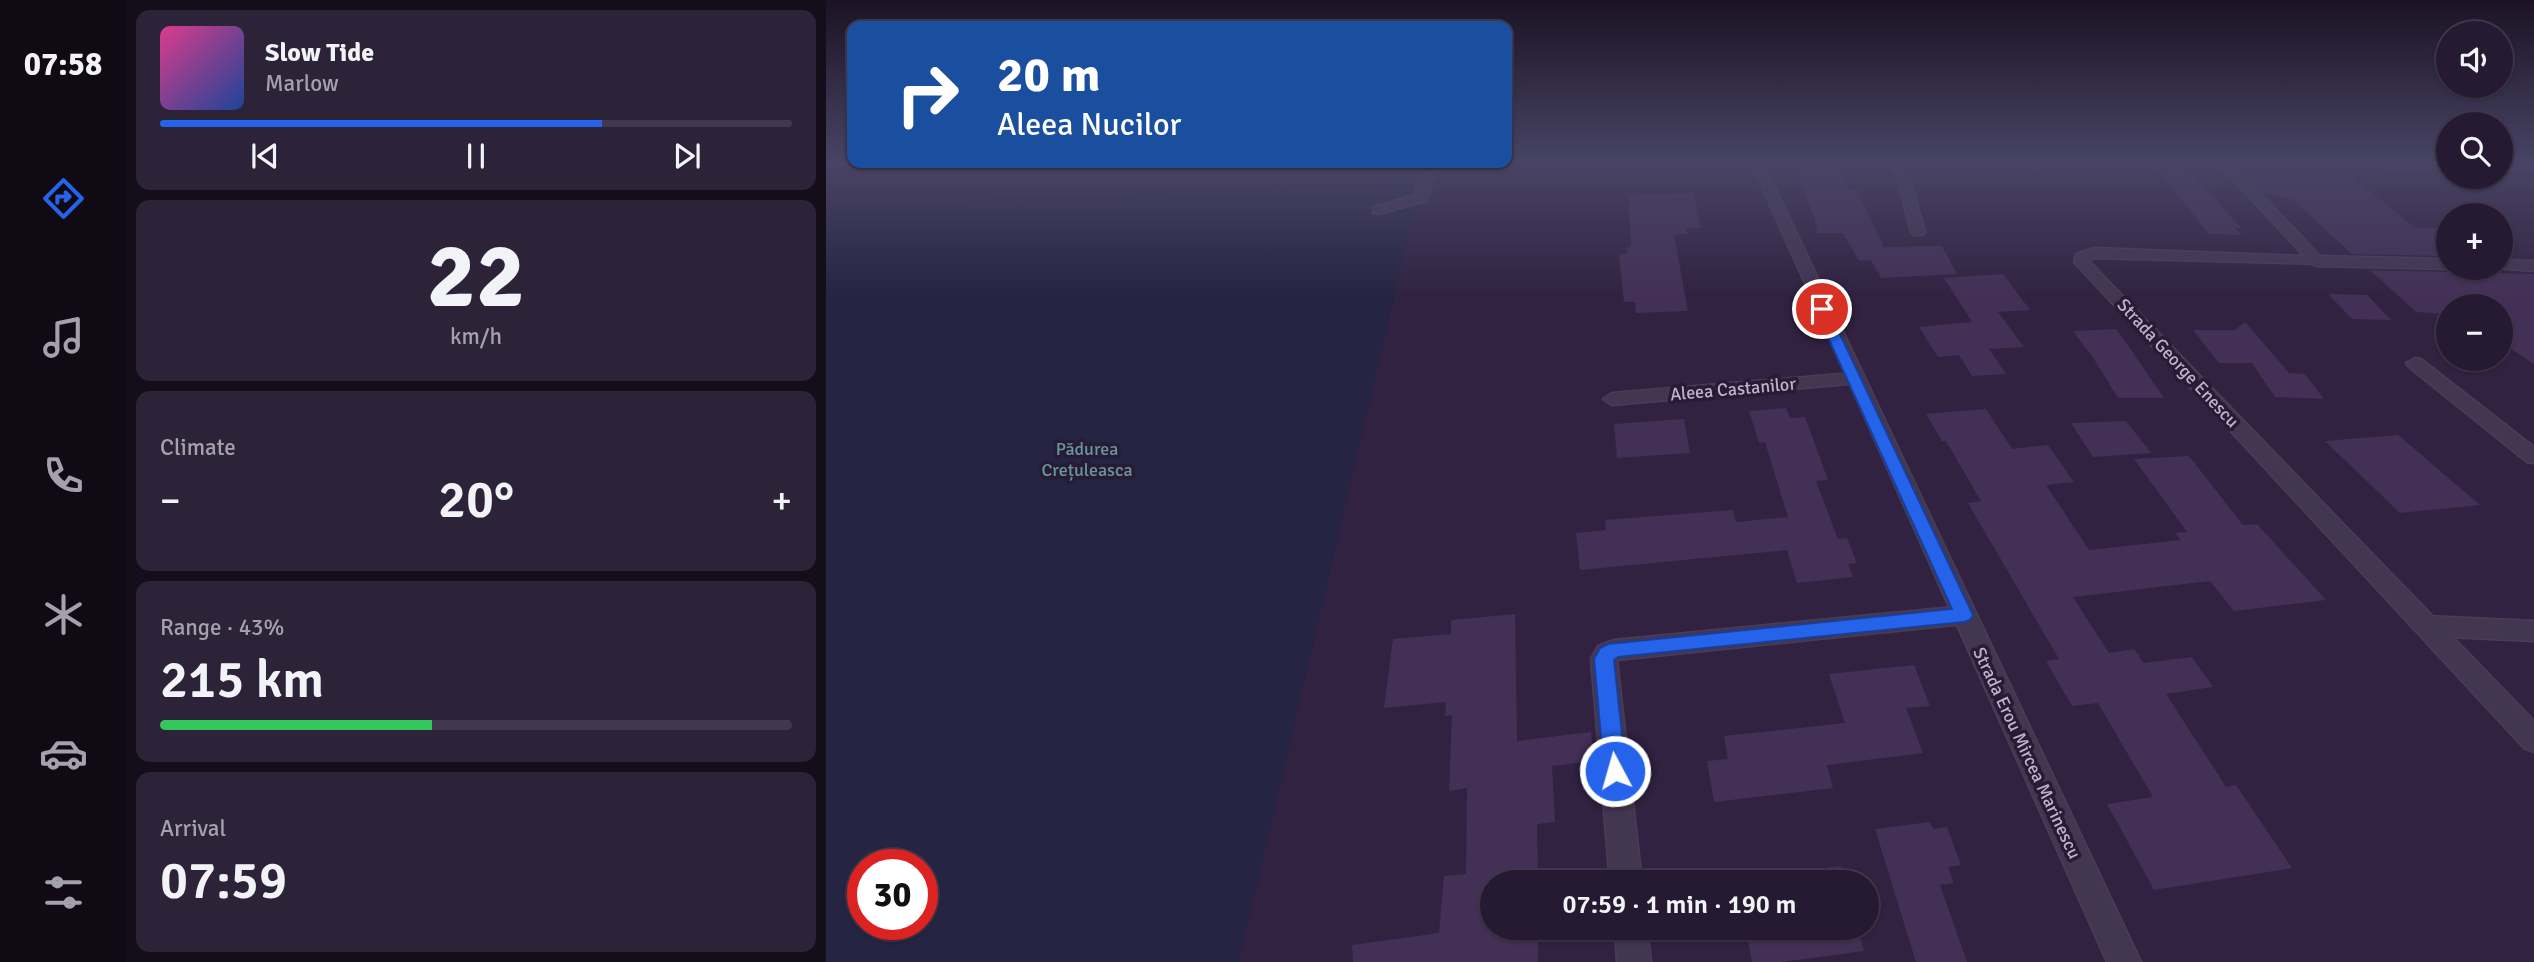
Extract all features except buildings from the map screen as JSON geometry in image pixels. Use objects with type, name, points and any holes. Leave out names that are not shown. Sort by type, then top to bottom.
[{"type":"street","points":[[1378,209],[1386,207]]},
{"type":"street","name":"Strada Erou Mircea Marinescu","points":[[1775,207],[2124,962]]},
{"type":"street","points":[[1912,207],[1919,232]]},
{"type":"street","points":[[2265,207],[2317,261],[2436,264]]},
{"type":"street","name":"Strada George Enescu","points":[[2317,261],[2094,253],[2081,257],[2082,262],[2534,740]]},
{"type":"street","points":[[2513,265],[2534,266]]},
{"type":"street","points":[[2415,363],[2534,457]]},
{"type":"street","name":"Aleea Castanilor","points":[[1612,399],[1854,379]]},
{"type":"street","points":[[1625,870],[1604,659],[1607,653],[1615,650],[1964,615]]},
{"type":"street","points":[[2427,626],[2534,631]]},
{"type":"street","points":[[1632,940],[1634,962]]},
{"type":"green space","name":"Pădurea Crețuleasca","points":[[826,207],[1415,207],[1239,962],[826,962]]},
{"type":"route","points":[[1615,771],[1604,659],[1607,653],[1615,650],[1964,615],[1822,309]]}]
